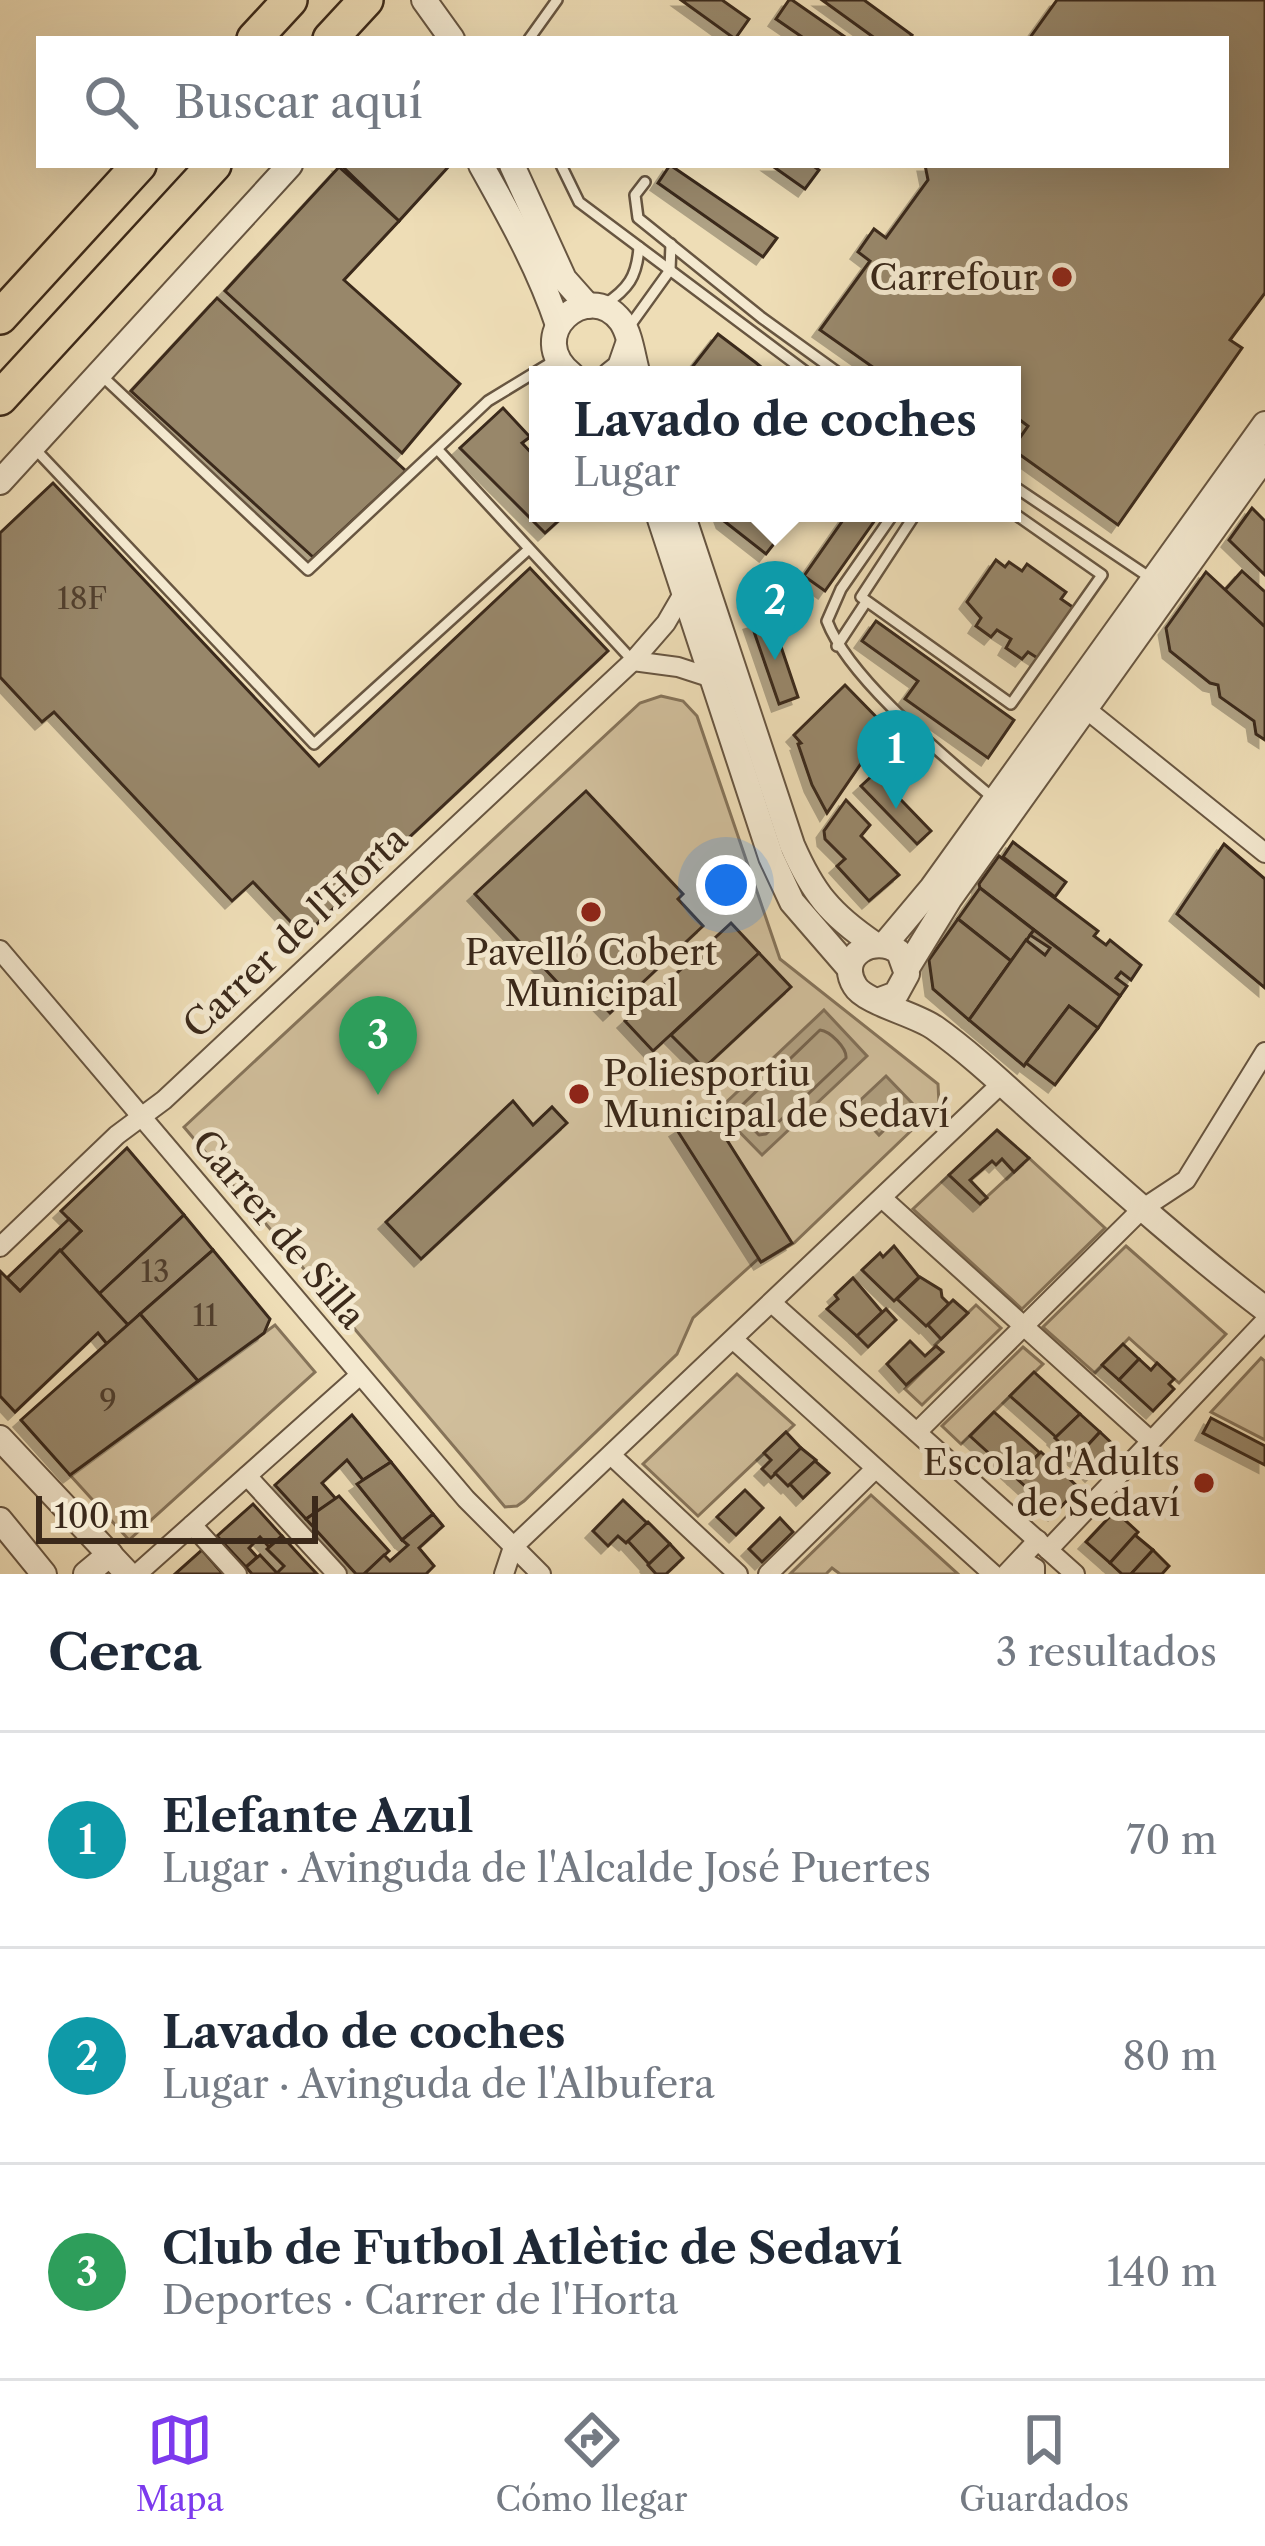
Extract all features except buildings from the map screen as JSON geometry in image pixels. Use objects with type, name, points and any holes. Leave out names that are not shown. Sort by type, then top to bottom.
[{"type":"highway","points":[[257,36],[290,0]]},
{"type":"highway","points":[[333,36],[366,0]]},
{"type":"highway","points":[[0,317],[136,168]]},
{"type":"highway","points":[[0,398],[211,168]]},
{"type":"street","points":[[424,0],[450,36]]},
{"type":"street","points":[[0,482],[287,168]]},
{"type":"street","points":[[483,168],[560,322]]},
{"type":"street","points":[[513,168],[564,279],[595,306],[621,320],[635,366]]},
{"type":"street","points":[[564,279],[554,336],[565,366]]},
{"type":"street","points":[[560,322],[595,306]]},
{"type":"street","points":[[620,366],[627,338]]},
{"type":"street","points":[[850,969],[858,952],[879,944],[932,888],[1265,424]]},
{"type":"street","points":[[880,1000],[896,994],[950,898],[1265,457]]},
{"type":"street","points":[[661,522],[770,857],[792,902],[850,969],[855,987],[932,1025],[1265,1310]]},
{"type":"street","points":[[685,522],[792,845],[810,886],[838,920],[899,952],[932,1025]]},
{"type":"street","name":"Carrer de l'Horta","points":[[0,1247],[633,661],[684,592]]},
{"type":"street","points":[[633,661],[678,667],[712,678]]},
{"type":"street","points":[[1085,709],[1265,853]]},
{"type":"street","name":"Carrer de Silla","points":[[0,950],[360,1375],[541,1574]]},
{"type":"street","points":[[917,1432],[1142,1209],[1186,1180],[1265,1052]]},
{"type":"street","points":[[504,1574],[513,1547],[1001,1084]]},
{"type":"street","points":[[883,1198],[1151,1442]]},
{"type":"street","points":[[772,1303],[1048,1556],[1075,1574]]},
{"type":"street","points":[[1006,1574],[1048,1556],[1265,1321]]},
{"type":"street","points":[[734,1340],[993,1574]]},
{"type":"street","points":[[0,1438],[133,1574],[360,1375]]},
{"type":"street","points":[[612,1456],[737,1574]]},
{"type":"street","points":[[768,1574],[874,1469]]},
{"type":"street","points":[[247,1476],[337,1574]]},
{"type":"street","points":[[0,1520],[44,1574]]},
{"type":"street","points":[[192,1525],[237,1574]]},
{"type":"street","points":[[86,1574],[110,1554]]},
{"type":"street","points":[[1023,1574],[1029,1562],[1037,1567],[1036,1574]]},
{"type":"lane","points":[[531,36],[556,0]]},
{"type":"lane","points":[[562,168],[579,202],[798,366]]},
{"type":"lane","points":[[645,182],[635,195],[638,218],[829,366]]},
{"type":"lane","points":[[627,338],[670,270],[671,244]]},
{"type":"lane","points":[[595,306],[625,291],[637,272],[639,248]]},
{"type":"lane","points":[[99,373],[308,570],[488,401],[529,383]]},
{"type":"lane","points":[[32,446],[314,744],[529,549]]},
{"type":"lane","points":[[439,451],[633,661]]},
{"type":"lane","points":[[1021,491],[1152,579]]},
{"type":"lane","points":[[1021,518],[1102,575]]},
{"type":"lane","points":[[888,522],[841,589],[827,621],[837,646],[932,746],[993,798],[1039,773]]},
{"type":"lane","points":[[910,522],[862,590],[866,602],[1011,704],[1117,555]]},
{"type":"lane","points":[[837,646],[866,602]]},
{"type":"shaded area","name":"Poliesportiu Municipal de Sedaví","points":[[661,696],[683,701],[697,716],[780,959],[938,1084],[939,1104],[794,1243],[761,1262],[758,1259],[693,1318],[677,1354],[524,1501],[505,1507],[184,1127],[640,703]]},
{"type":"shaded area","points":[[1029,1158],[1105,1228],[1022,1309],[913,1209],[949,1175],[980,1203]]},
{"type":"shaded area","points":[[1126,1246],[1226,1334],[1179,1383],[1129,1338],[1095,1373],[1043,1327]]},
{"type":"shaded area","points":[[976,1305],[1001,1328],[922,1405],[905,1389],[942,1352],[935,1345]]},
{"type":"shaded area","points":[[275,1325],[315,1372],[129,1540],[70,1475]]},
{"type":"shaded area","points":[[1023,1347],[1043,1364],[961,1444],[942,1426]]},
{"type":"shaded area","points":[[1261,1358],[1265,1361],[1265,1440],[1211,1412]]},
{"type":"shaded area","points":[[737,1374],[794,1425],[698,1516],[643,1464]]},
{"type":"shaded area","points":[[871,1495],[958,1574],[840,1574],[832,1568],[826,1574],[790,1574]]},
{"type":"water","points":[[824,1010],[867,1056],[762,1155],[718,1110]]},
{"type":"water","points":[[886,1076],[912,1103],[879,1135],[853,1107]]},
{"type":"place","name":"Carrefour","points":[[1062,277]]},
{"type":"place","name":"Lavado de coches","points":[[775,660]]},
{"type":"place","name":"Elefante Azul","points":[[896,809]]},
{"type":"place","name":"Pavelló Cobert Municipal","points":[[591,912]]},
{"type":"place","name":"Poliesportiu Municipal de Sedaví","points":[[579,1094]]},
{"type":"place","name":"Club de Futbol Atlètic de Sedaví","points":[[378,1095]]},
{"type":"place","name":"Escola d'Adults de Sedaví","points":[[1204,1483]]}]
